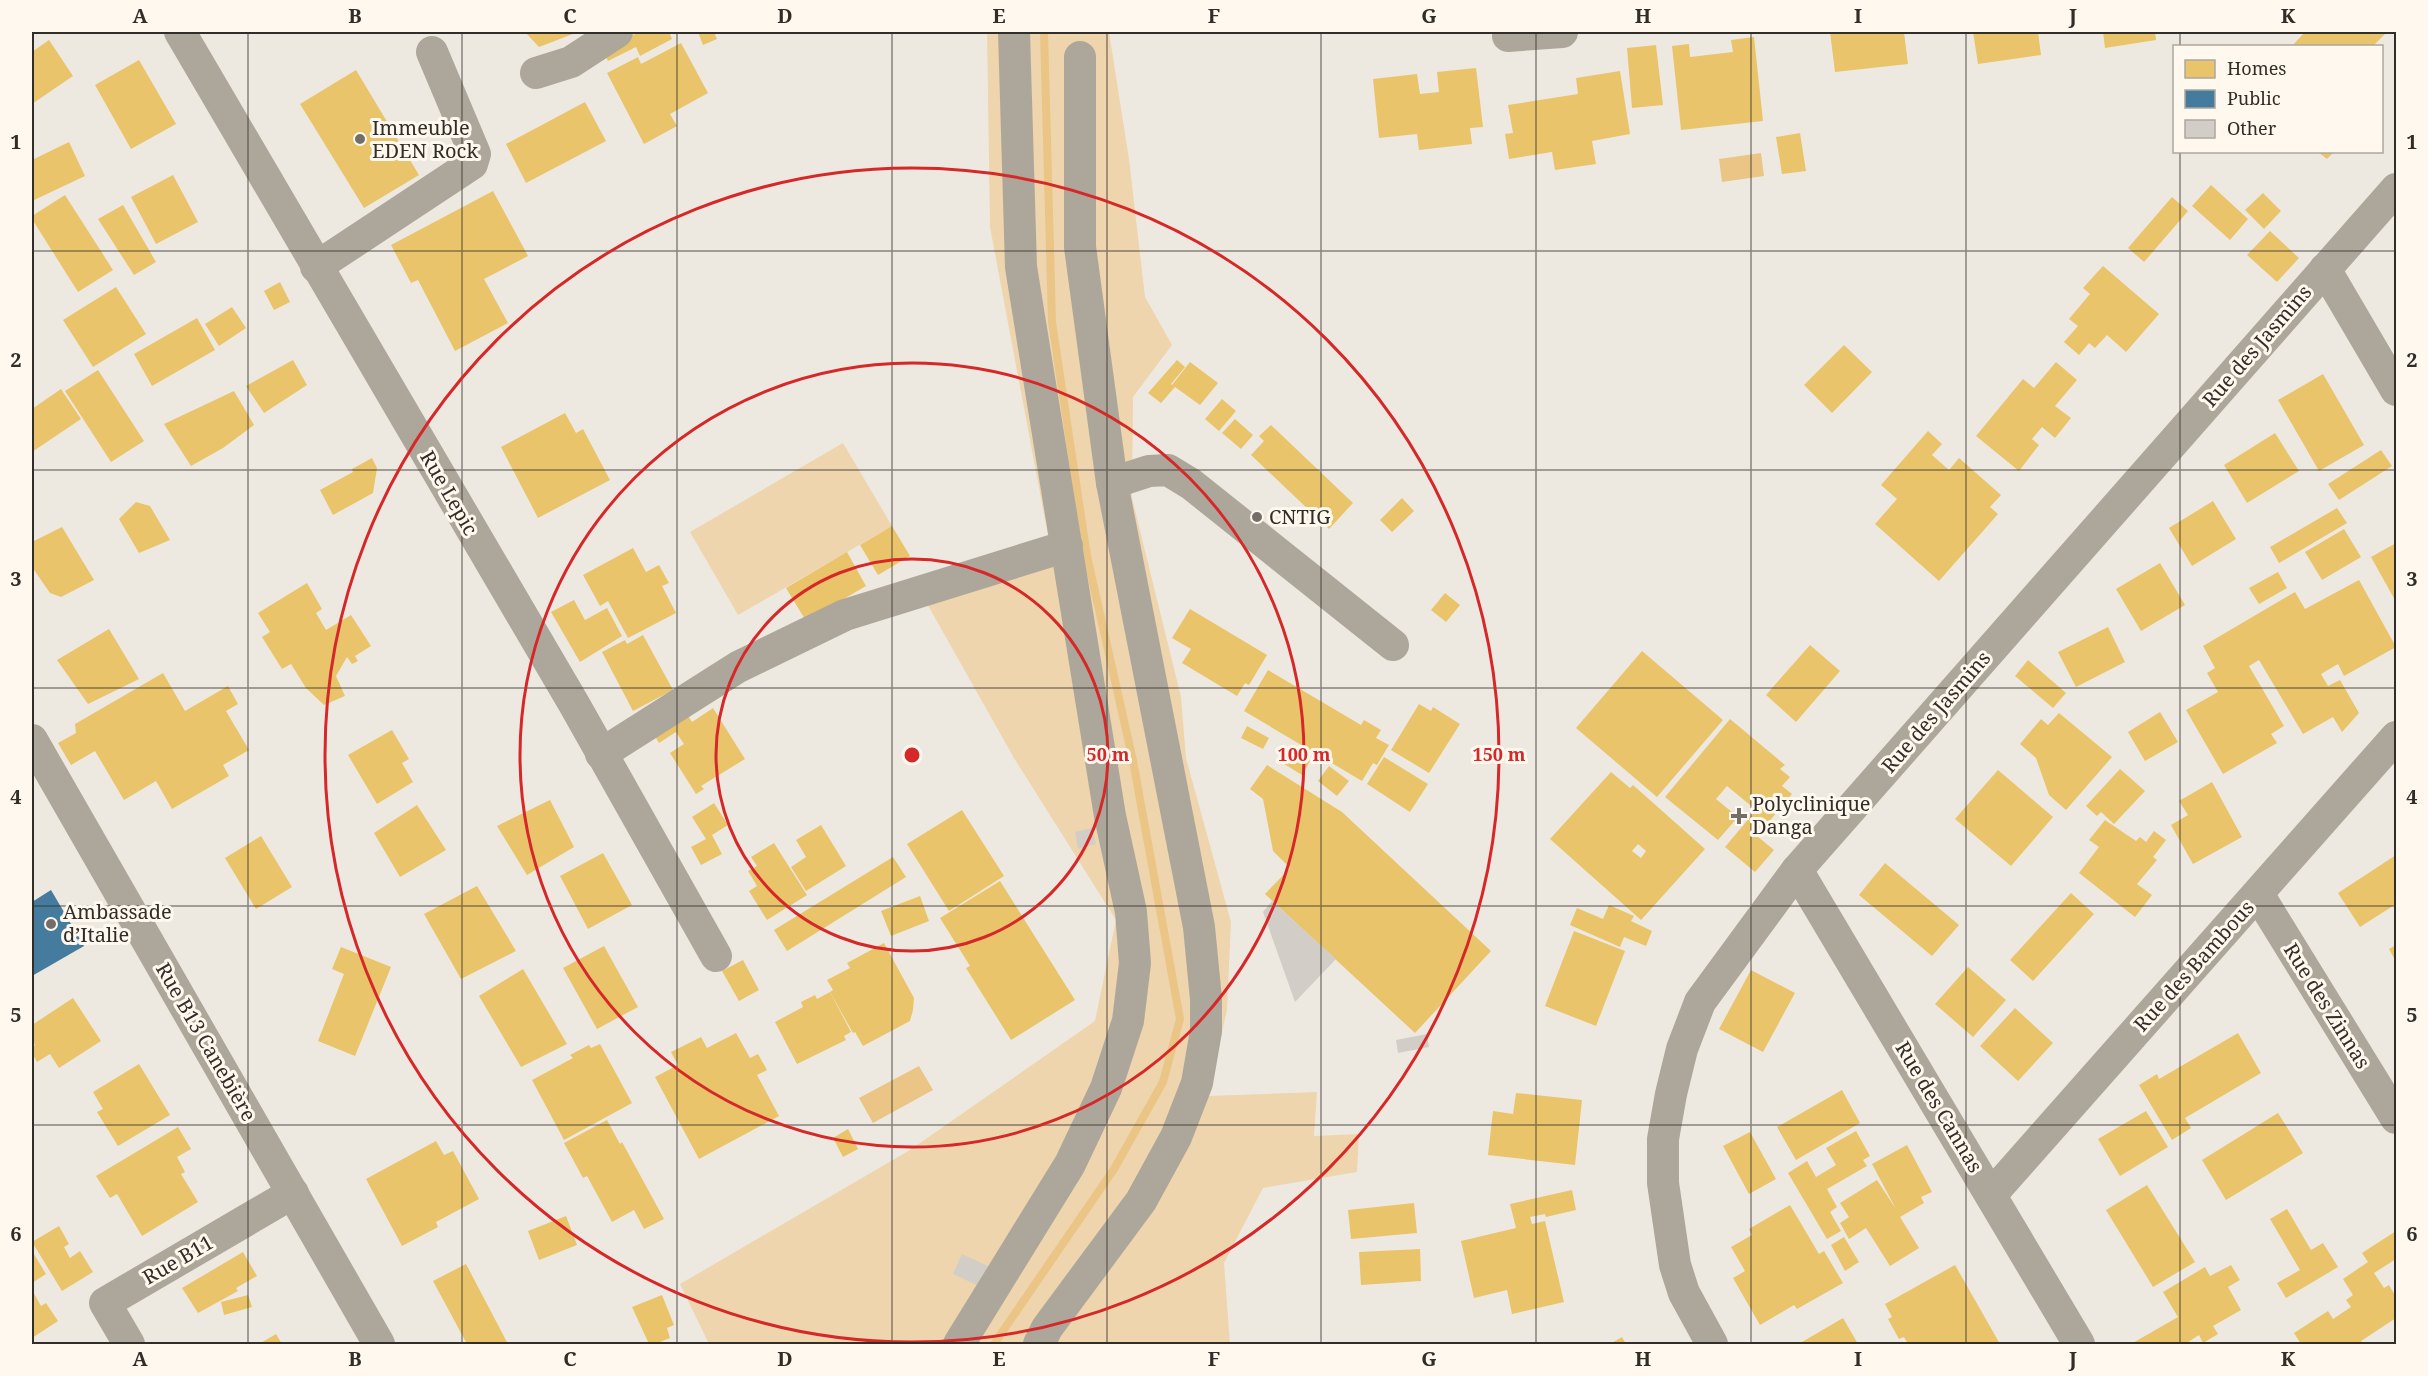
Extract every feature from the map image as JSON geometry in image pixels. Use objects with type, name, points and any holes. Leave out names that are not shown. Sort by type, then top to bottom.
[{"type":"street","name":"Rue Lepic","points":[[180,32],[601,754],[716,956]]},
{"type":"street","points":[[536,73],[571,62],[618,32]]},
{"type":"street","points":[[959,1344],[1070,1164],[1106,1088],[1128,1021],[1135,963],[1131,912],[1110,816],[1021,267],[1014,32]]},
{"type":"street","points":[[1508,36],[1562,32]]},
{"type":"street","points":[[316,267],[472,164],[475,154],[432,52]]},
{"type":"street","points":[[1039,1344],[1047,1328],[1142,1201],[1162,1166],[1197,1083],[1206,1030],[1206,999],[1199,927],[1112,483],[1080,247],[1080,57]]},
{"type":"street","name":"Rue des Jasmins","points":[[1712,1344],[1684,1293],[1675,1265],[1663,1183],[1663,1139],[1682,1049],[1700,1002],[1797,870],[2397,189]]},
{"type":"street","points":[[2325,269],[2397,390]]},
{"type":"street","points":[[1112,483],[1149,471],[1168,470],[1191,484],[1393,645]]},
{"type":"street","points":[[601,754],[738,667],[844,615],[1067,546]]},
{"type":"street","name":"Rue des Bambous","points":[[1992,1195],[2397,737]]},
{"type":"street","name":"Rue B13 Canebière","points":[[32,740],[379,1344]]},
{"type":"street","name":"Rue des Cannas","points":[[1797,870],[2079,1344]]},
{"type":"street","name":"Rue des Zinnas","points":[[2258,894],[2397,1118]]},
{"type":"street","name":"Rue B11","points":[[129,1344],[105,1303],[293,1193]]},
{"type":"shaded area","points":[[987,32],[1109,32],[1129,159],[1145,297],[1172,345],[1133,397],[1132,498],[1181,697],[1186,758],[1231,922],[1227,1010],[1207,1096],[1317,1092],[1314,1136],[1359,1134],[1357,1172],[1263,1188],[1224,1263],[1230,1344],[709,1344],[680,1284],[910,1150],[1095,1021],[1116,920],[1014,758],[917,586],[1049,541],[990,227]]},
{"type":"shaded area","points":[[1761,153],[1764,176],[1722,182],[1719,159]]},
{"type":"shaded area","points":[[843,443],[892,526],[738,615],[690,532]]},
{"type":"shaded area","points":[[919,1066],[933,1090],[873,1123],[859,1098]]},
{"type":"building: Homes","points":[[525,32],[578,32],[539,47]]},
{"type":"building: Homes","points":[[639,32],[669,32],[672,39],[640,56],[636,47],[608,61],[603,50]]},
{"type":"building: Homes","points":[[698,32],[714,32],[717,39],[703,45]]},
{"type":"building: Homes","points":[[1830,32],[1904,32],[1908,64],[1835,72]]},
{"type":"building: Homes","points":[[1973,32],[2038,32],[2041,55],[1978,64]]},
{"type":"building: Homes","points":[[2103,32],[2155,32],[2156,40],[2105,48]]},
{"type":"building: Homes","points":[[2305,32],[2387,32],[2374,45],[2293,45]]},
{"type":"building: Homes","points":[[1754,37],[1763,121],[1681,130],[1672,46],[1689,44],[1690,57],[1733,52],[1731,40]]},
{"type":"building: Homes","points":[[49,40],[73,76],[32,104],[32,52]]},
{"type":"building: Homes","points":[[681,43],[708,93],[670,114],[677,126],[644,144],[607,73],[638,57],[641,64]]},
{"type":"building: Homes","points":[[1656,45],[1663,105],[1632,108],[1627,48]]},
{"type":"building: Homes","points":[[139,60],[176,124],[131,149],[95,85]]},
{"type":"building: Homes","points":[[1476,68],[1483,127],[1470,128],[1472,144],[1419,150],[1417,134],[1379,138],[1373,79],[1417,74],[1420,94],[1439,92],[1437,72]]},
{"type":"building: Homes","name":"Immeuble EDEN Rock","points":[[356,70],[419,175],[364,208],[300,104]]},
{"type":"building: Homes","points":[[1620,71],[1630,134],[1592,141],[1596,164],[1555,170],[1552,152],[1509,159],[1505,134],[1513,133],[1508,105],[1578,94],[1576,78]]},
{"type":"building: Homes","points":[[585,102],[606,141],[526,183],[506,144]]},
{"type":"building: Homes","points":[[1800,133],[1806,171],[1782,174],[1776,137]]},
{"type":"building: Homes","points":[[69,142],[85,176],[32,201],[32,160]]},
{"type":"building: Homes","points":[[2319,153],[2333,153],[2327,159]]},
{"type":"building: Homes","points":[[173,175],[198,222],[156,244],[131,197]]},
{"type":"building: Homes","points":[[2211,185],[2248,219],[2230,240],[2192,206]]},
{"type":"building: Homes","points":[[493,191],[528,256],[484,279],[508,323],[455,351],[418,280],[411,283],[391,245]]},
{"type":"building: Homes","points":[[2263,193],[2281,211],[2264,229],[2245,210]]},
{"type":"building: Homes","points":[[65,195],[113,270],[78,292],[32,219],[32,216]]},
{"type":"building: Homes","points":[[2172,197],[2188,211],[2144,262],[2128,248]]},
{"type":"building: Homes","points":[[123,205],[156,262],[134,275],[98,219]]},
{"type":"building: Homes","points":[[2270,231],[2299,258],[2277,282],[2247,255]]},
{"type":"building: Homes","points":[[2103,266],[2159,314],[2126,352],[2107,335],[2095,348],[2089,343],[2079,355],[2064,342],[2078,326],[2069,319],[2090,294],[2083,288]]},
{"type":"building: Homes","points":[[280,282],[290,302],[274,310],[264,291]]},
{"type":"building: Homes","points":[[116,287],[146,334],[93,367],[63,320]]},
{"type":"building: Homes","points":[[232,307],[246,328],[219,346],[205,324]]},
{"type":"building: Homes","points":[[197,318],[215,350],[152,386],[134,354]]},
{"type":"building: Homes","points":[[1844,345],[1872,372],[1832,413],[1804,385]]},
{"type":"building: Homes","points":[[293,360],[307,385],[264,413],[246,386]]},
{"type":"building: Homes","points":[[1177,360],[1185,367],[1172,385],[1190,362],[1218,383],[1200,405],[1175,387],[1161,403],[1148,393]]},
{"type":"building: Homes","points":[[2056,362],[2077,380],[2055,406],[2071,418],[2055,438],[2042,427],[2032,439],[2039,445],[2019,471],[1976,436],[2023,379],[2034,388]]},
{"type":"building: Homes","points":[[98,370],[144,441],[111,462],[65,391]]},
{"type":"building: Homes","points":[[2323,374],[2364,445],[2319,471],[2278,400]]},
{"type":"building: Homes","points":[[61,389],[81,419],[32,452],[32,409]]},
{"type":"building: Homes","points":[[234,391],[254,425],[223,448],[191,466],[164,424]]},
{"type":"building: Homes","points":[[1222,399],[1236,411],[1219,431],[1205,419]]},
{"type":"building: Homes","points":[[565,413],[576,433],[583,429],[610,480],[538,518],[501,447]]},
{"type":"building: Homes","points":[[1235,419],[1253,435],[1241,449],[1222,433]]},
{"type":"building: Homes","points":[[1271,425],[1353,503],[1329,529],[1251,455],[1264,441],[1259,436]]},
{"type":"building: Homes","points":[[1928,431],[1942,444],[1932,455],[1949,470],[1959,458],[2001,495],[1990,507],[1998,514],[1939,581],[1875,524],[1897,499],[1881,485]]},
{"type":"building: Homes","points":[[2275,433],[2299,471],[2247,503],[2224,465]]},
{"type":"building: Homes","points":[[2381,450],[2392,466],[2339,500],[2328,484]]},
{"type":"building: Homes","points":[[372,458],[377,468],[373,493],[333,515],[320,490],[353,472],[352,469]]},
{"type":"building: Homes","points":[[1402,498],[1414,511],[1392,532],[1380,520]]},
{"type":"building: Homes","points":[[2213,501],[2236,539],[2192,566],[2169,528]]},
{"type":"building: Homes","points":[[136,502],[150,506],[170,540],[139,553],[119,519]]},
{"type":"building: Homes","points":[[2337,508],[2347,523],[2279,563],[2270,547]]},
{"type":"building: Homes","points":[[892,526],[910,556],[878,575],[860,545]]},
{"type":"building: Homes","points":[[62,527],[94,580],[61,597],[50,593],[32,567],[32,542]]},
{"type":"building: Homes","points":[[2344,529],[2361,557],[2322,580],[2305,552]]},
{"type":"building: Homes","points":[[2396,543],[2396,602],[2371,557]]},
{"type":"building: Homes","points":[[633,548],[646,572],[659,565],[669,583],[662,586],[676,613],[628,638],[608,601],[600,606],[583,575]]},
{"type":"building: Homes","points":[[847,552],[866,586],[806,621],[786,588]]},
{"type":"building: Homes","points":[[2160,563],[2185,605],[2141,631],[2116,589]]},
{"type":"building: Homes","points":[[2278,572],[2287,588],[2259,604],[2249,588]]},
{"type":"building: Homes","points":[[2359,580],[2396,647],[2344,676],[2338,664],[2321,674],[2328,686],[2340,680],[2359,713],[2342,732],[2333,717],[2303,734],[2259,660],[2249,666],[2284,726],[2271,734],[2277,743],[2223,774],[2186,710],[2218,692],[2207,673],[2215,668],[2203,646],[2295,592],[2305,609]]},
{"type":"building: Homes","points":[[307,583],[322,609],[316,613],[326,630],[351,615],[371,646],[355,656],[358,661],[352,664],[347,657],[336,676],[345,696],[324,705],[306,688],[291,664],[282,669],[262,637],[270,632],[258,613]]},
{"type":"building: Homes","points":[[1445,593],[1460,605],[1446,622],[1431,610]]},
{"type":"building: Homes","points":[[574,600],[585,620],[607,608],[622,636],[580,662],[551,612]]},
{"type":"building: Homes","points":[[1190,609],[1267,655],[1249,685],[1245,683],[1237,696],[1182,663],[1191,649],[1172,638]]},
{"type":"building: Homes","points":[[2108,627],[2125,662],[2076,687],[2058,652]]},
{"type":"building: Homes","points":[[109,629],[139,679],[88,704],[57,660]]},
{"type":"building: Homes","points":[[643,635],[673,690],[633,711],[602,652],[625,640],[627,644]]},
{"type":"building: Homes","points":[[1810,645],[1840,671],[1796,722],[1766,695]]},
{"type":"building: Homes","points":[[1642,651],[1723,720],[1657,797],[1576,728]]},
{"type":"building: Homes","points":[[2028,660],[2066,693],[2053,708],[2015,676]]},
{"type":"building: Homes","points":[[1268,670],[1361,725],[1364,720],[1381,730],[1376,738],[1389,745],[1377,765],[1373,763],[1362,781],[1244,711]]},
{"type":"building: Homes","points":[[163,673],[185,711],[228,686],[238,704],[226,711],[249,750],[223,765],[229,776],[172,809],[156,781],[124,800],[95,751],[71,765],[58,743],[76,733],[75,724]]},
{"type":"building: Homes","points":[[1419,704],[1431,711],[1433,707],[1460,724],[1429,773],[1391,750]]},
{"type":"building: Homes","points":[[713,708],[745,759],[701,786],[704,789],[696,794],[670,753],[684,744],[676,732],[659,743],[652,731],[685,711],[692,722]]},
{"type":"building: Homes","points":[[2160,712],[2178,742],[2145,761],[2128,732]]},
{"type":"building: Homes","points":[[2059,713],[2112,757],[2066,810],[2049,795],[2036,758],[2020,744],[2041,719],[2048,725]]},
{"type":"building: Homes","points":[[1730,719],[1785,765],[1780,769],[1790,777],[1782,786],[1792,794],[1757,836],[1774,850],[1755,872],[1725,847],[1756,810],[1727,786],[1716,799],[1738,817],[1718,840],[1665,797]]},
{"type":"building: Homes","points":[[1247,726],[1269,738],[1263,749],[1241,738]]},
{"type":"building: Homes","points":[[392,730],[409,759],[402,763],[413,782],[377,804],[348,755]]},
{"type":"building: Homes","points":[[1289,748],[1310,761],[1302,775],[1281,762]]},
{"type":"building: Homes","points":[[1384,757],[1428,784],[1410,812],[1367,784]]},
{"type":"building: Homes","points":[[1267,765],[1342,812],[1491,951],[1415,1033],[1265,894],[1290,868],[1273,851],[1263,799],[1250,789]]},
{"type":"building: Homes","points":[[1329,766],[1349,781],[1337,796],[1318,781]]},
{"type":"building: Homes","points":[[2120,769],[2145,791],[2114,824],[2101,812],[2097,816],[2086,806]]},
{"type":"building: Homes","points":[[1998,770],[2053,817],[2011,866],[1955,819]]},
{"type":"building: Homes","points":[[1611,772],[1630,788],[1633,785],[1705,849],[1641,920],[1550,839]],"holes":[[[1638,844],[1646,851],[1641,858],[1632,851]]]},
{"type":"building: Homes","points":[[2212,782],[2242,837],[2193,864],[2171,825],[2188,815],[2179,801]]},
{"type":"building: Homes","points":[[550,800],[574,847],[527,875],[497,826]]},
{"type":"building: Homes","points":[[714,803],[728,825],[712,835],[722,854],[701,865],[691,847],[706,839],[692,817]]},
{"type":"building: Homes","points":[[417,805],[446,850],[400,877],[374,833]]},
{"type":"building: Homes","points":[[962,810],[1004,876],[949,911],[907,844]]},
{"type":"building: Homes","points":[[2105,820],[2136,841],[2140,837],[2146,842],[2154,831],[2166,840],[2153,857],[2157,860],[2137,884],[2152,895],[2135,917],[2079,873],[2099,847],[2089,840]]},
{"type":"building: Homes","points":[[821,825],[846,866],[806,891],[791,867],[806,857],[796,840]]},
{"type":"building: Homes","points":[[261,836],[292,887],[256,909],[225,858]]},
{"type":"building: Homes","points":[[774,843],[807,895],[767,920],[749,891],[757,886],[748,871],[757,866],[751,857]]},
{"type":"building: Homes","points":[[603,853],[632,905],[588,929],[560,876]]},
{"type":"building: Homes","points":[[2396,855],[2396,904],[2360,927],[2338,893]]},
{"type":"building: Homes","points":[[893,857],[906,877],[787,951],[774,930]]},
{"type":"building: Homes","points":[[1885,863],[1959,925],[1932,956],[1859,895]]},
{"type":"building: Homes","points":[[1000,881],[1075,1000],[1011,1040],[966,968],[970,966],[940,918]]},
{"type":"building: Homes","points":[[477,886],[516,951],[461,979],[424,914]]},
{"type":"building: Homes","points":[[2071,893],[2094,914],[2033,981],[2010,960]]},
{"type":"building: Homes","points":[[920,896],[929,921],[891,936],[881,911]]},
{"type":"building: Homes","points":[[1609,905],[1634,916],[1631,921],[1652,931],[1646,946],[1624,937],[1620,947],[1570,925],[1577,908],[1603,919]]},
{"type":"building: Homes","points":[[1574,931],[1625,951],[1596,1026],[1545,1006]]},
{"type":"building: Homes","points":[[884,943],[914,998],[913,1010],[910,1021],[863,1046],[830,992],[833,990],[827,980],[850,968],[847,963]]},
{"type":"building: Homes","points":[[2396,945],[2396,962],[2389,949]]},
{"type":"building: Homes","points":[[604,946],[638,1007],[597,1029],[563,968]]},
{"type":"building: Homes","points":[[341,947],[391,967],[355,1056],[318,1041],[344,974],[332,969]]},
{"type":"building: Homes","points":[[743,960],[759,990],[739,1001],[722,971]]},
{"type":"building: Homes","points":[[1968,967],[2006,1000],[1973,1037],[1935,1004]]},
{"type":"building: Homes","points":[[523,969],[567,1044],[521,1067],[479,996]]},
{"type":"building: Homes","points":[[1751,970],[1795,993],[1763,1052],[1719,1029]]},
{"type":"building: Homes","points":[[830,992],[851,1032],[844,1036],[846,1040],[797,1064],[775,1022],[803,1007],[801,1002],[815,995],[817,999]]},
{"type":"building: Homes","points":[[73,998],[101,1041],[59,1068],[50,1054],[37,1062],[32,1053],[35,1045],[32,1039],[32,1025]]},
{"type":"building: Homes","points":[[2015,1008],[2053,1043],[2018,1081],[1980,1046]]},
{"type":"building: Homes","points":[[736,1033],[750,1058],[758,1054],[767,1070],[757,1075],[779,1116],[699,1159],[655,1077],[678,1065],[671,1052],[701,1037],[707,1048]]},
{"type":"building: Homes","points":[[2238,1033],[2261,1073],[2185,1118],[2191,1128],[2172,1140],[2139,1085],[2157,1074],[2159,1079]]},
{"type":"building: Homes","points":[[600,1044],[632,1103],[564,1140],[532,1080],[573,1058],[570,1055],[589,1045],[591,1048]]},
{"type":"building: Homes","points":[[139,1064],[170,1115],[118,1146],[97,1112],[103,1109],[93,1092]]},
{"type":"building: Homes","points":[[1842,1090],[1860,1123],[1796,1160],[1777,1127]]},
{"type":"building: Homes","points":[[1516,1093],[1582,1100],[1575,1165],[1488,1155],[1493,1111],[1513,1114]]},
{"type":"building: Homes","points":[[2146,1111],[2168,1147],[2120,1176],[2098,1139]]},
{"type":"building: Homes","points":[[2278,1113],[2303,1153],[2226,1200],[2202,1160]]},
{"type":"building: Homes","points":[[607,1120],[620,1144],[622,1142],[664,1219],[644,1229],[634,1210],[612,1222],[587,1176],[583,1178],[564,1143]]},
{"type":"building: Homes","points":[[178,1127],[191,1149],[177,1157],[185,1172],[181,1174],[198,1202],[142,1236],[117,1194],[110,1198],[96,1176]]},
{"type":"building: Homes","points":[[848,1129],[858,1149],[843,1157],[833,1138]]},
{"type":"building: Homes","points":[[1856,1131],[1870,1156],[1863,1160],[1867,1166],[1827,1189],[1837,1207],[1830,1212],[1841,1231],[1827,1239],[1788,1173],[1807,1161],[1816,1177],[1836,1165],[1826,1148]]},
{"type":"building: Homes","points":[[1750,1132],[1776,1179],[1749,1194],[1723,1146]]},
{"type":"building: Homes","points":[[436,1141],[444,1155],[453,1151],[479,1199],[436,1222],[438,1227],[402,1246],[366,1179]]},
{"type":"building: Homes","points":[[1907,1145],[1932,1192],[1921,1197],[1924,1203],[1900,1217],[1919,1248],[1890,1266],[1866,1228],[1849,1239],[1840,1223],[1849,1217],[1840,1203],[1877,1180],[1896,1209],[1872,1164]]},
{"type":"building: Homes","points":[[2147,1185],[2195,1262],[2153,1287],[2106,1210]]},
{"type":"building: Homes","points":[[1572,1190],[1576,1210],[1546,1217],[1545,1214],[1530,1217],[1532,1224],[1545,1221],[1564,1302],[1512,1314],[1507,1290],[1474,1298],[1461,1241],[1516,1228],[1510,1204]]},
{"type":"building: Homes","points":[[1414,1203],[1417,1233],[1351,1239],[1348,1210]]},
{"type":"building: Homes","points":[[1790,1205],[1819,1254],[1824,1251],[1843,1283],[1797,1309],[1794,1305],[1760,1325],[1733,1278],[1745,1271],[1731,1247],[1752,1235],[1749,1229]]},
{"type":"building: Homes","points":[[2287,1209],[2311,1250],[2323,1243],[2338,1267],[2286,1298],[2277,1283],[2300,1270],[2270,1219]]},
{"type":"building: Homes","points":[[566,1216],[577,1245],[539,1260],[528,1231]]},
{"type":"building: Homes","points":[[59,1226],[69,1244],[64,1247],[70,1258],[80,1251],[93,1272],[62,1291],[32,1242]]},
{"type":"building: Homes","points":[[2396,1231],[2396,1259],[2374,1273],[2384,1288],[2389,1285],[2396,1297],[2396,1318],[2361,1341],[2363,1344],[2301,1344],[2294,1333],[2328,1311],[2333,1319],[2351,1307],[2346,1300],[2353,1295],[2343,1279],[2368,1262],[2362,1253]]},
{"type":"building: Homes","points":[[1844,1237],[1859,1262],[1845,1271],[1831,1245]]},
{"type":"building: Homes","points":[[1420,1249],[1421,1281],[1361,1285],[1359,1252]]},
{"type":"building: Homes","points":[[32,1251],[46,1274],[32,1283]]},
{"type":"building: Homes","points":[[243,1252],[257,1276],[236,1288],[238,1291],[198,1313],[182,1288]]},
{"type":"building: Homes","points":[[466,1264],[508,1344],[467,1344],[433,1281]]},
{"type":"building: Homes","points":[[1955,1265],[2000,1344],[1908,1344],[1904,1337],[1899,1339],[1888,1319],[1892,1317],[1885,1304]]},
{"type":"building: Homes","points":[[2231,1265],[2240,1280],[2228,1287],[2241,1310],[2213,1326],[2218,1334],[2203,1343],[2199,1335],[2185,1344],[2131,1344],[2178,1317],[2163,1292],[2205,1267],[2210,1276]]},
{"type":"building: Homes","points":[[32,1290],[41,1306],[46,1303],[58,1321],[32,1338]]},
{"type":"building: Homes","points":[[248,1295],[252,1307],[224,1315],[221,1302]]},
{"type":"building: Homes","points":[[662,1295],[674,1325],[667,1328],[670,1338],[649,1344],[632,1307]]},
{"type":"building: Homes","points":[[1843,1318],[1858,1344],[1804,1344],[1802,1342]]},
{"type":"building: Homes","points":[[276,1334],[282,1344],[259,1344]]},
{"type":"building: Homes","points":[[1622,1337],[1626,1344],[1610,1344]]},
{"type":"building: Public","name":"Ambassade d’Italie","points":[[51,890],[84,946],[32,976],[32,902]]},
{"type":"building: Other","points":[[1092,828],[1096,844],[1078,849],[1075,832]]},
{"type":"building: Other","points":[[1272,901],[1336,959],[1295,1002],[1263,912]]},
{"type":"building: Other","points":[[1427,1034],[1429,1047],[1398,1053],[1396,1040]]},
{"type":"building: Other","points":[[962,1254],[988,1266],[979,1286],[953,1274]]},
{"type":"waterway","points":[[994,1344],[1114,1169],[1163,1082],[1180,1019],[1133,761],[1087,556],[1052,322],[1044,32]]},
{"type":"place","name":"Immeuble EDEN Rock","points":[[360,139]]},
{"type":"place","name":"CNTIG","points":[[1257,517]]},
{"type":"place","name":"Polyclinique Danga","points":[[1739,816]]},
{"type":"place","name":"Ambassade d’Italie","points":[[51,924]]}]
